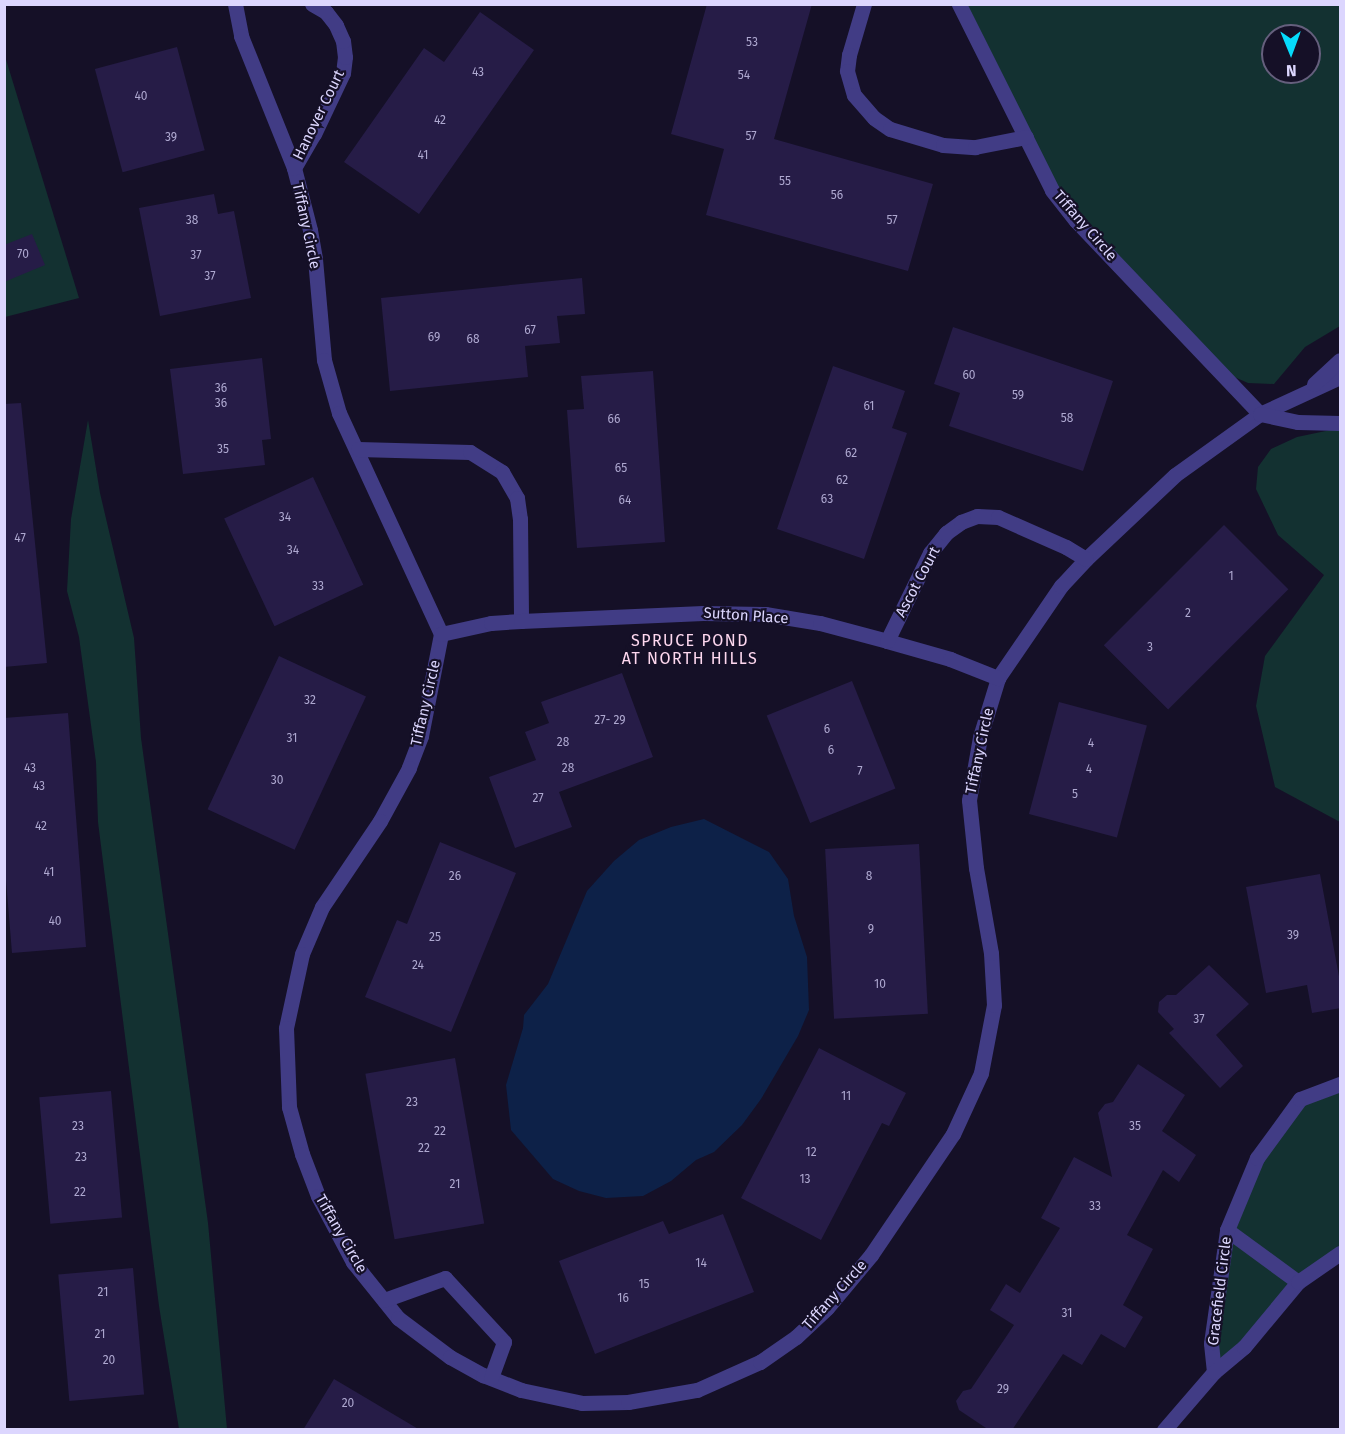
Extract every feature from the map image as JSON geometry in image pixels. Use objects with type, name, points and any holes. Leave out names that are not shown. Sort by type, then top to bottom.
[{"type":"street","name":"Tiffany Circle","points":[[235,4],[241,36],[294,168],[315,259],[324,360],[339,413],[358,449],[441,634],[421,736],[409,768],[380,821],[322,907],[302,954],[286,1028],[289,1107],[302,1154],[318,1196],[353,1262],[398,1318],[450,1357],[521,1390],[582,1402],[628,1402],[697,1390],[760,1362],[796,1337],[827,1308],[871,1255],[953,1134],[981,1073],[994,1005],[991,952],[976,868],[969,800],[980,737],[999,678],[1061,586],[1086,559],[1175,475],[1260,414],[1341,377]]},
{"type":"street","name":"Hanover Court","points":[[294,168],[314,134],[343,73],[345,57],[343,41],[336,25],[326,12],[312,4]]},
{"type":"street","points":[[864,4],[849,55],[847,71],[854,95],[874,118],[890,129],[943,145],[975,147],[1026,137]]},
{"type":"street","name":"Tiffany Circle","points":[[959,4],[995,81],[1052,190],[1076,221],[1260,414]]},
{"type":"street","name":"Tiffany Circle","points":[[1301,395],[1341,360]]},
{"type":"street","points":[[1260,414],[1298,422],[1341,423]]},
{"type":"street","points":[[358,449],[470,452],[502,472],[517,498],[519,508],[521,621]]},
{"type":"street","name":"Ascot Court","points":[[887,641],[930,552],[946,532],[962,522],[977,516],[998,517],[1066,547],[1086,559]]},
{"type":"street","name":"Sutton Place","points":[[441,634],[491,623],[521,621],[703,613],[765,614],[820,623],[887,641],[950,659],[999,678]]},
{"type":"street","name":"Gracefield Circle","points":[[1214,1372],[1211,1343],[1227,1230],[1257,1158],[1300,1099],[1341,1084]]},
{"type":"street","points":[[1227,1230],[1298,1282]]},
{"type":"street","name":"Gracefield Circle","points":[[1214,1372],[1244,1347],[1298,1282],[1341,1253]]},
{"type":"street","points":[[384,1300],[445,1278],[504,1342],[491,1378]]},
{"type":"street","points":[[1164,1430],[1214,1372]]},
{"type":"green space","points":[[959,5],[1340,5],[1340,326],[1305,347],[1274,384],[1248,383],[1223,372],[1076,221]]},
{"type":"green space","points":[[4,53],[79,298],[5,317],[4,317]]},
{"type":"green space","points":[[88,420],[100,493],[134,638],[141,738],[208,1223],[227,1429],[179,1429],[159,1306],[98,822],[96,762],[79,637],[67,591],[71,519]]},
{"type":"green space","points":[[1340,428],[1340,822],[1275,787],[1256,706],[1265,656],[1324,575],[1278,535],[1256,489],[1258,467],[1271,449],[1297,437]]},
{"type":"green space","points":[[1340,1084],[1340,1253],[1298,1282],[1214,1372],[1227,1230],[1257,1158],[1300,1099]]},
{"type":"water","points":[[704,819],[769,852],[788,879],[794,916],[807,957],[809,1010],[798,1036],[761,1099],[742,1125],[714,1152],[696,1160],[671,1181],[643,1196],[606,1198],[579,1191],[553,1179],[511,1130],[506,1085],[523,1028],[524,1015],[548,984],[587,891],[614,861],[639,840],[671,827]]},
{"type":"building","points":[[707,4],[812,4],[774,139],[933,184],[908,271],[706,215],[724,149],[671,134]]},
{"type":"building","points":[[480,12],[534,50],[419,214],[344,162],[424,48],[444,62]]},
{"type":"building","points":[[177,47],[205,150],[123,172],[95,69]]},
{"type":"building","points":[[214,194],[218,214],[234,211],[251,298],[160,316],[139,208]]},
{"type":"building","points":[[32,234],[45,265],[4,282],[4,245]]},
{"type":"building","points":[[582,278],[585,314],[557,316],[560,343],[525,346],[528,377],[390,391],[381,298]]},
{"type":"building","points":[[953,327],[1113,381],[1083,471],[949,426],[960,393],[934,384]]},
{"type":"building","points":[[262,358],[271,439],[262,440],[265,465],[183,474],[170,369]]},
{"type":"building","points":[[833,366],[905,391],[892,428],[907,433],[864,559],[777,529]]},
{"type":"building","points":[[653,371],[665,542],[577,548],[567,410],[584,409],[581,376]]},
{"type":"building","points":[[21,403],[47,663],[4,667],[4,404]]},
{"type":"building","points":[[313,477],[363,585],[274,626],[224,518]]},
{"type":"building","points":[[1224,525],[1288,589],[1168,710],[1104,645]]},
{"type":"building","points":[[279,656],[366,697],[295,850],[208,809]]},
{"type":"building","points":[[622,673],[653,757],[559,792],[572,827],[515,848],[489,777],[536,760],[525,732],[549,723],[541,702]]},
{"type":"building","points":[[852,681],[895,789],[810,823],[767,715]]},
{"type":"building","points":[[1059,702],[1147,726],[1117,838],[1029,814]]},
{"type":"building","points":[[68,713],[86,947],[12,953],[4,856],[4,718]]},
{"type":"building","points":[[440,842],[516,873],[451,1032],[365,997],[397,920],[407,924]]},
{"type":"building","points":[[919,844],[928,1014],[834,1019],[825,849]]},
{"type":"building","points":[[1320,874],[1341,987],[1341,1008],[1312,1013],[1307,985],[1266,993],[1246,887]]},
{"type":"building","points":[[1209,965],[1249,1004],[1216,1035],[1243,1066],[1220,1088],[1169,1033],[1174,1029],[1158,1012],[1159,1002],[1167,995],[1176,995]]},
{"type":"building","points":[[819,1048],[906,1093],[889,1126],[882,1123],[821,1240],[741,1198]]},
{"type":"building","points":[[455,1058],[484,1223],[395,1239],[365,1074]]},
{"type":"building","points":[[1138,1064],[1185,1095],[1162,1131],[1196,1155],[1179,1182],[1163,1170],[1127,1235],[1153,1249],[1123,1305],[1143,1317],[1125,1348],[1101,1334],[1082,1365],[1063,1354],[1012,1430],[989,1430],[959,1410],[956,1401],[963,1391],[971,1389],[1014,1325],[990,1310],[1006,1284],[1020,1293],[1060,1228],[1041,1218],[1074,1157],[1112,1177],[1098,1113],[1105,1104],[1113,1102]]},
{"type":"building","points":[[111,1091],[122,1218],[50,1224],[39,1097]]},
{"type":"building","points":[[723,1214],[754,1292],[595,1354],[559,1261],[663,1221],[669,1234]]},
{"type":"building","points":[[133,1268],[144,1395],[69,1401],[58,1275]]},
{"type":"building","points":[[334,1379],[420,1430],[303,1430]]},
{"type":"district","name":"SPRUCE POND AT NORTH HILLS","points":[[690,650]]}]
